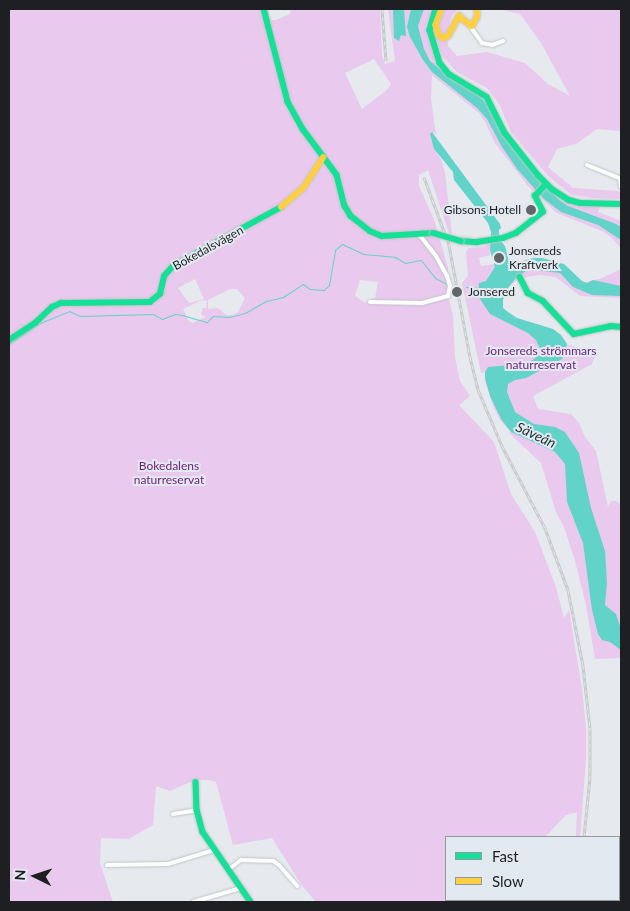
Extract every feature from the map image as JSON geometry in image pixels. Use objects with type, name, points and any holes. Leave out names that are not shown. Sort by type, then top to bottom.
[{"type":"street","points":[[264,9],[288,102],[342,186],[347,211],[361,226],[376,234],[389,237],[433,233],[472,243],[503,238],[516,232],[540,215],[543,211],[534,196],[546,184]]},
{"type":"street","points":[[436,9],[430,30],[440,63],[449,74],[487,97],[505,133],[546,184],[565,198],[575,202],[621,204]]},
{"type":"street","points":[[442,9],[436,25],[442,38],[448,36],[459,16],[464,18],[482,42],[492,45],[503,41]]},
{"type":"street","points":[[470,25],[475,23],[477,9]]},
{"type":"street","name":"Bokedalsvägen","points":[[9,340],[35,323],[52,307],[61,303],[150,302],[160,294],[164,276],[173,266],[276,211],[304,187],[323,158]]},
{"type":"street","points":[[587,164],[620,178],[621,187]]},
{"type":"street","points":[[370,302],[422,304],[448,296],[450,286],[447,276],[436,256],[419,234]]},
{"type":"street","points":[[520,277],[528,293],[542,301],[574,334],[611,326],[621,327]]},
{"type":"street","points":[[196,782],[197,810],[203,832],[251,902]]},
{"type":"street","points":[[173,814],[197,810]]},
{"type":"street","points":[[107,865],[168,864],[214,850]]},
{"type":"street","points":[[229,869],[241,860],[273,861],[280,865],[297,886]]},
{"type":"street","points":[[193,902],[241,888]]},
{"type":"green space","name":"Bokedalens naturreservat","points":[[9,9],[268,9],[271,20],[276,20],[290,14],[291,9],[380,9],[382,55],[385,64],[395,61],[388,9],[433,9],[429,25],[436,62],[440,69],[451,79],[485,99],[504,137],[549,191],[569,203],[600,207],[598,212],[621,221],[621,248],[611,237],[602,231],[557,213],[528,186],[495,143],[479,113],[432,75],[431,99],[436,135],[433,132],[434,149],[441,159],[445,173],[452,234],[449,233],[428,170],[419,175],[419,186],[435,222],[448,268],[447,292],[453,315],[455,357],[460,381],[470,396],[459,405],[494,442],[511,494],[535,532],[556,587],[564,618],[569,610],[582,689],[586,727],[586,759],[580,836],[576,836],[577,812],[566,815],[546,836],[445,836],[445,901],[481,902],[316,902],[303,887],[272,838],[233,845],[216,782],[195,780],[170,791],[156,786],[153,825],[129,839],[101,838],[100,863],[113,902],[9,902]],"holes":[[[374,59],[391,84],[388,89],[362,109],[345,73]],[[195,279],[204,299],[189,303],[178,288]],[[360,280],[378,282],[375,298],[365,303],[355,296]],[[230,289],[237,289],[245,298],[238,312],[233,315],[226,315],[218,308],[208,309],[208,300]],[[202,300],[207,301],[206,308],[203,308],[201,315],[206,317],[192,323],[188,320],[183,309]]]},
{"type":"green space","points":[[440,9],[458,9],[452,16],[447,32],[448,46],[457,56],[487,52],[525,63],[548,84],[570,96],[541,43],[520,14],[498,9],[621,9],[621,131],[597,129],[576,144],[557,149],[548,167],[573,188],[617,191],[621,193],[621,199],[572,195],[549,177],[511,132],[499,104],[487,88],[457,72],[443,57],[435,38],[434,27],[435,17]]},
{"type":"green space","name":"Jonsereds strömmars naturreservat","points":[[491,242],[490,255],[479,258],[481,266],[495,264],[496,267],[538,259],[582,283],[602,278],[621,269],[621,298],[580,296],[556,277],[540,275],[519,278],[507,289],[500,300],[503,314],[565,344],[596,353],[592,364],[533,396],[538,409],[571,414],[579,423],[585,437],[596,451],[608,507],[611,501],[616,501],[620,504],[621,658],[595,659],[586,605],[575,561],[564,527],[556,512],[541,463],[509,433],[510,431],[500,420],[493,406],[485,381],[485,372],[481,373],[462,283],[468,276],[466,252],[469,248],[484,247]]},
{"type":"water","points":[[393,9],[404,9],[406,36],[401,35],[399,41],[394,38]]},
{"type":"water","points":[[411,9],[424,9],[418,26],[424,49],[430,61],[452,79],[479,96],[490,107],[512,147],[559,200],[568,206],[621,227],[621,240],[598,225],[561,212],[544,199],[518,170],[502,147],[487,119],[477,108],[432,72],[423,60],[410,37],[407,27]]},
{"type":"water","name":"Säveån","points":[[432,132],[500,224],[499,239],[505,246],[510,265],[533,258],[542,258],[564,264],[582,281],[587,283],[593,280],[621,286],[621,296],[592,295],[573,287],[560,273],[535,270],[526,271],[516,278],[508,288],[503,300],[503,308],[517,318],[553,329],[561,335],[567,344],[562,359],[526,378],[515,380],[508,384],[507,392],[515,412],[534,424],[555,427],[565,432],[579,453],[591,508],[605,551],[607,583],[605,605],[616,614],[621,629],[621,650],[610,642],[602,640],[598,634],[592,610],[583,543],[567,502],[565,464],[555,452],[511,432],[501,419],[490,396],[485,378],[485,372],[488,367],[527,364],[542,353],[536,340],[528,333],[490,314],[478,296],[479,283],[486,281],[495,267],[490,250],[491,232],[488,223],[454,180],[453,172],[434,149],[430,134]]},
{"type":"waterway","points":[[9,344],[40,323],[69,311],[80,316],[153,314],[162,319],[175,314],[207,322],[213,316],[229,317],[245,313],[266,301],[283,297],[303,284],[310,289],[324,290],[329,285],[335,250],[342,244],[363,254],[395,257],[405,263],[421,260],[435,278],[447,284]]},
{"type":"waterway","points":[[466,287],[477,288]]},
{"type":"railway","points":[[382,9],[386,61]]},
{"type":"railway","points":[[424,177],[449,245],[470,357],[479,392],[502,446],[545,528],[568,590],[583,666],[590,728],[590,777],[584,836]]},
{"type":"traffic: fast","points":[[264,9],[288,102],[303,129],[337,175],[345,206],[351,216],[370,231],[382,236],[433,233]]},
{"type":"traffic: fast","points":[[436,9],[430,30],[440,63],[449,74],[487,97],[505,133],[538,175],[552,189],[569,200],[580,203],[621,204]]},
{"type":"traffic: fast","points":[[461,241],[477,242],[503,238],[516,233],[543,212],[535,196],[546,184]]},
{"type":"traffic: fast","points":[[9,340],[35,323],[52,307],[61,303],[150,302],[160,294],[164,276],[173,266],[281,207]]},
{"type":"traffic: fast","points":[[433,233],[461,241]]},
{"type":"traffic: fast","points":[[520,277],[528,293],[543,301],[574,334],[611,326],[621,327]]},
{"type":"traffic: fast","points":[[196,782],[197,810],[203,832],[251,902]]},
{"type":"traffic: fast","points":[[547,902],[551,901]]},
{"type":"traffic: slow","points":[[442,9],[436,25],[439,35],[444,38],[448,36],[459,16],[472,26],[477,17],[477,9]]},
{"type":"traffic: slow","points":[[281,207],[304,187],[323,158]]},
{"type":"place","name":"Gibsons Hotell","points":[[531,210]]},
{"type":"place","name":"Jonsereds Kraftverk","points":[[499,258]]},
{"type":"place","name":"Jonsered","points":[[457,292]]}]
